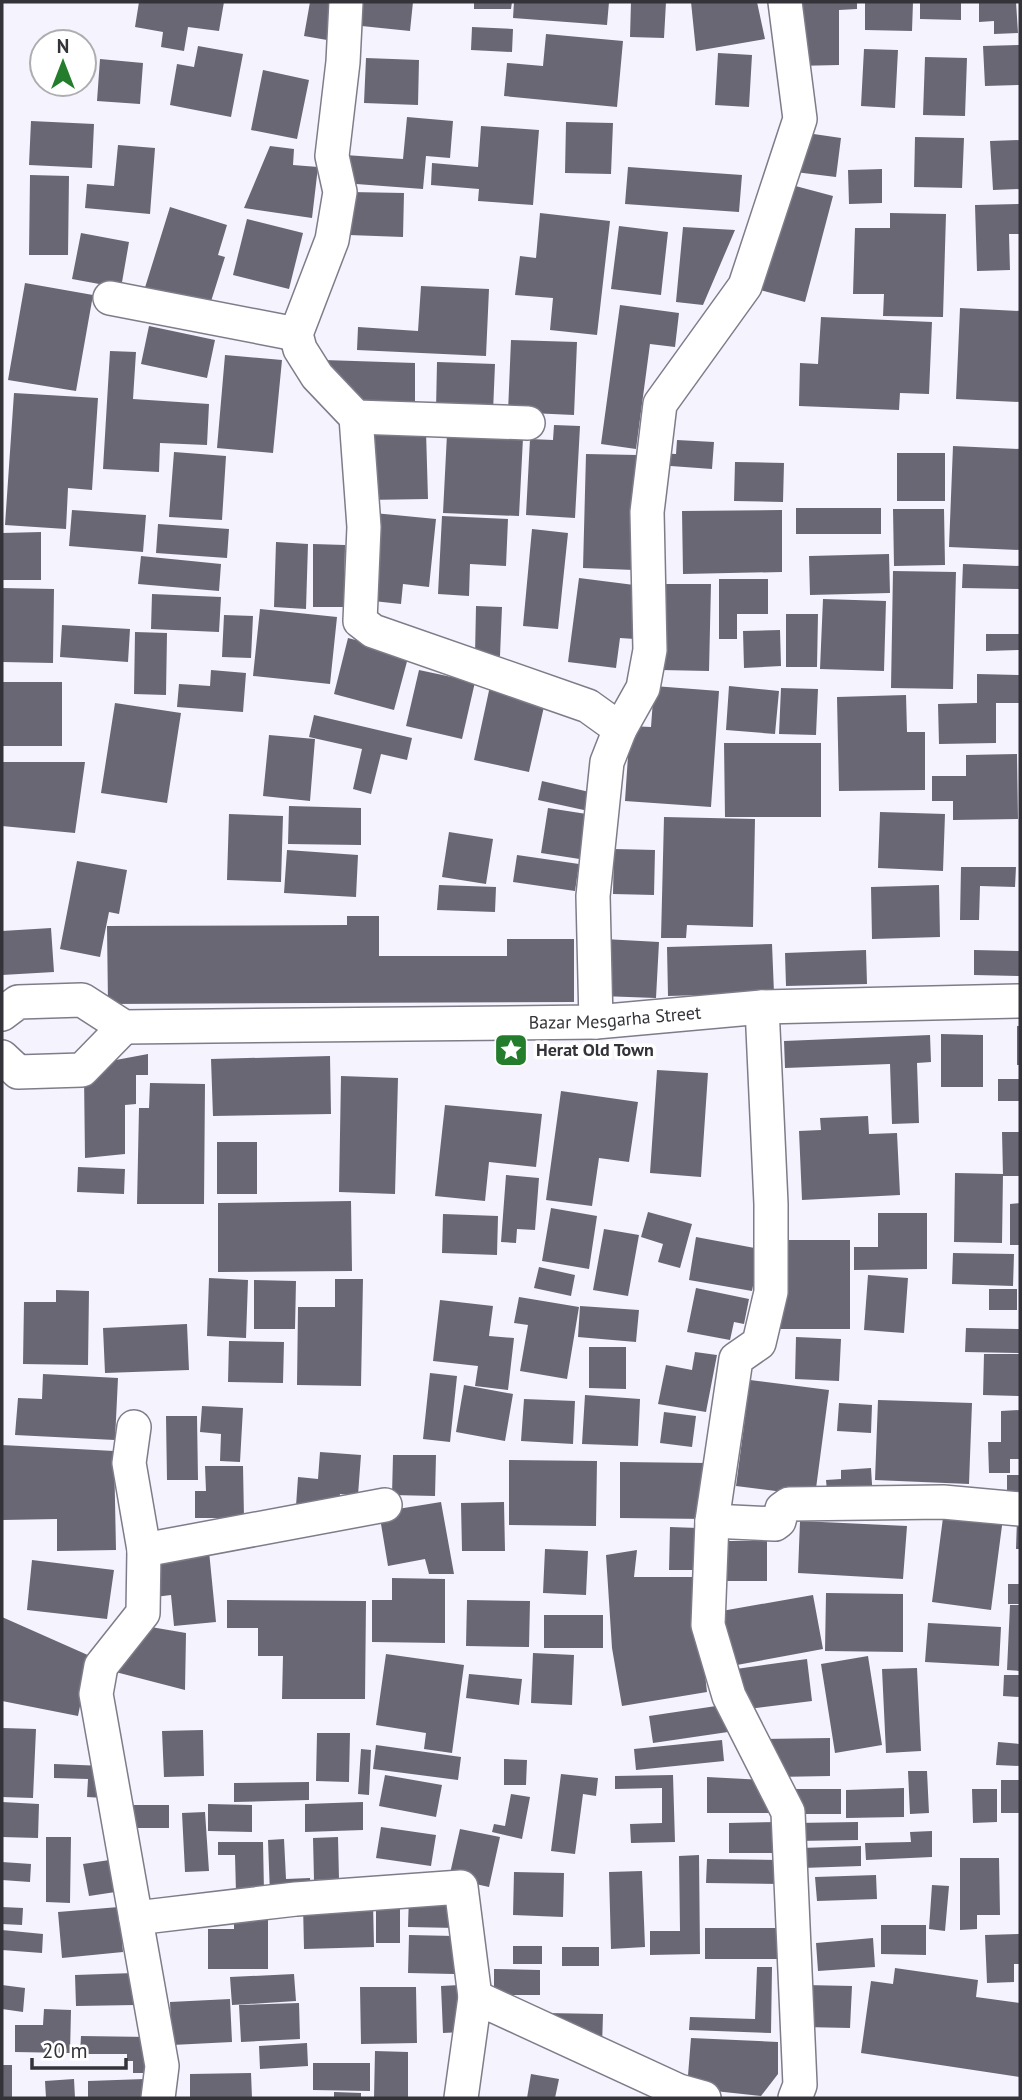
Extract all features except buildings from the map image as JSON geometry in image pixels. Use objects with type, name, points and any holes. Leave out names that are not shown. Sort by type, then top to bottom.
[{"type":"street","points":[[346,2],[343,62],[332,156],[340,192],[332,240],[296,334],[300,349],[317,376],[356,417],[365,527],[360,621],[373,631],[588,705],[620,729]]},
{"type":"street","points":[[596,1022],[593,896],[607,762],[620,729],[643,688],[650,650],[647,512],[660,404],[745,286],[800,119],[785,2]]},
{"type":"street","points":[[110,298],[296,334]]},
{"type":"street","points":[[356,417],[528,423]]},
{"type":"street","points":[[2,1014],[18,1002],[82,1000],[124,1027],[82,1070],[18,1072],[2,1057]]},
{"type":"street","name":"Bazar Mesgarha Street","points":[[124,1027],[596,1022],[762,1007],[1020,1001]]},
{"type":"street","points":[[762,1007],[771,1204],[771,1292],[759,1343],[736,1359],[712,1521],[708,1625],[729,1696],[788,1812],[800,2085],[795,2098]]},
{"type":"street","points":[[134,1427],[128,1463],[144,1550],[143,1613],[101,1666],[96,1694],[162,2066],[158,2098]]},
{"type":"street","points":[[712,1521],[775,1524],[779,1521],[782,1509],[789,1504],[943,1502],[1020,1509]]},
{"type":"street","points":[[144,1550],[385,1506]]},
{"type":"street","points":[[136,1918],[296,1899],[461,1887],[475,1997],[461,2098]]},
{"type":"street","points":[[475,1997],[667,2086],[704,2098]]},
{"type":"place","name":"Herat Old Town","points":[[511,1050]]}]
